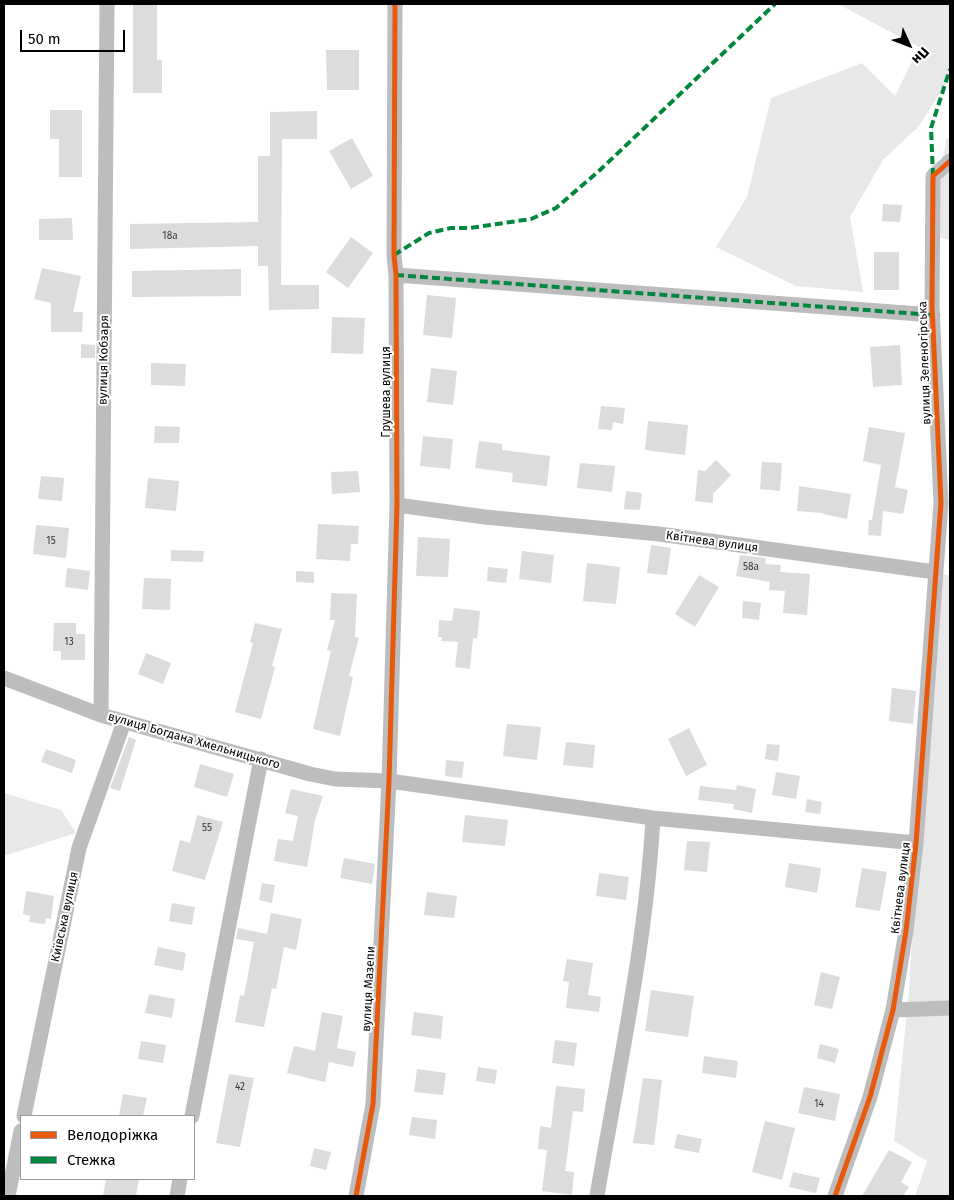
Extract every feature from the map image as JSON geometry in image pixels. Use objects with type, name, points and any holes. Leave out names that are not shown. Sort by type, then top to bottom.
[{"type":"street","name":"вулиця Кобзаря","points":[[101,715],[107,4]]},
{"type":"street","name":"Грушева вулиця","points":[[389,781],[397,505],[396,275],[394,255],[395,4]]},
{"type":"street","name":"вулиця Зеленогірська","points":[[935,572],[941,503],[933,315],[932,176],[950,161]]},
{"type":"street","points":[[396,275],[933,315]]},
{"type":"street","name":"Квітнева вулиця","points":[[397,505],[485,517],[659,534],[935,572],[916,843],[906,931],[893,1010],[870,1097],[836,1196]]},
{"type":"street","name":"вулиця Богдана Хмельницького","points":[[4,678],[101,715],[310,774],[335,779],[389,781]]},
{"type":"street","name":"Київська вулиця","points":[[24,1115],[79,848],[124,722]]},
{"type":"street","points":[[192,1115],[261,759]]},
{"type":"street","name":"Квітнева вулиця","points":[[389,781],[653,818],[916,843]]},
{"type":"street","name":"вулиця Мазепи","points":[[356,1196],[373,1104],[389,781]]},
{"type":"street","points":[[596,1196],[651,863],[653,818]]},
{"type":"street","points":[[893,1010],[950,1008]]},
{"type":"street","points":[[8,1196],[20,1137]]},
{"type":"street","points":[[177,1196],[180,1180]]},
{"type":"shaded area","points":[[838,4],[950,4],[950,77],[919,126],[883,160],[850,217],[863,292],[796,286],[716,247],[747,197],[771,98],[862,63],[895,96],[919,47]]},
{"type":"shaded area","points":[[947,138],[950,138],[950,240],[925,234]]},
{"type":"shaded area","points":[[935,572],[950,576],[950,1196],[915,1196],[927,1161],[894,1141],[909,991]]},
{"type":"shaded area","points":[[4,793],[61,810],[76,833],[4,856]]},
{"type":"building","points":[[133,4],[157,4],[157,60],[162,60],[162,93],[133,93]]},
{"type":"building","points":[[326,50],[359,50],[359,90],[327,90]]},
{"type":"building","points":[[50,110],[82,110],[82,177],[59,177],[59,139],[50,139]]},
{"type":"building","points":[[317,111],[317,139],[282,139],[281,285],[319,285],[319,309],[269,310],[268,266],[258,266],[258,246],[130,249],[130,224],[258,222],[258,156],[270,156],[270,112]]},
{"type":"building","points":[[352,138],[373,176],[351,189],[329,151]]},
{"type":"building","points":[[883,204],[902,205],[900,222],[882,221]]},
{"type":"building","points":[[72,218],[73,240],[39,240],[39,219]]},
{"type":"building","points":[[351,237],[373,253],[348,288],[326,272]]},
{"type":"building","points":[[874,252],[899,252],[899,290],[874,290]]},
{"type":"building","points":[[42,268],[81,276],[73,312],[83,312],[82,332],[51,332],[51,303],[34,299]]},
{"type":"building","points":[[241,269],[241,296],[132,297],[132,271]]},
{"type":"building","points":[[427,295],[456,298],[452,338],[423,335]]},
{"type":"building","points":[[332,317],[365,318],[363,354],[331,353]]},
{"type":"building","points":[[81,344],[95,345],[95,358],[81,358]]},
{"type":"building","points":[[900,345],[902,385],[873,387],[870,347]]},
{"type":"building","points":[[151,363],[186,364],[185,386],[151,385]]},
{"type":"building","points":[[431,368],[457,371],[453,405],[427,402]]},
{"type":"building","points":[[601,406],[625,408],[623,424],[613,422],[612,430],[598,429]]},
{"type":"building","points":[[648,421],[688,425],[685,455],[645,450]]},
{"type":"building","points":[[155,426],[180,427],[179,443],[154,443]]},
{"type":"building","points":[[869,427],[905,433],[895,487],[908,490],[903,514],[883,511],[881,536],[868,535],[869,520],[872,520],[881,465],[863,461]]},
{"type":"building","points":[[423,436],[453,439],[450,469],[420,466]]},
{"type":"building","points":[[479,441],[502,444],[502,450],[550,456],[547,486],[512,482],[513,473],[475,468]]},
{"type":"building","points":[[716,460],[731,475],[713,494],[713,503],[695,501],[698,470],[705,471]]},
{"type":"building","points":[[762,462],[782,463],[780,491],[760,489]]},
{"type":"building","points":[[580,463],[615,466],[612,492],[577,488]]},
{"type":"building","points":[[358,471],[360,492],[332,494],[331,472]]},
{"type":"building","points":[[41,476],[64,478],[62,501],[38,499]]},
{"type":"building","points":[[148,478],[179,481],[176,511],[145,508]]},
{"type":"building","points":[[799,486],[851,494],[847,519],[823,513],[797,511]]},
{"type":"building","points":[[626,491],[642,493],[640,510],[624,509]]},
{"type":"building","points":[[318,524],[359,526],[358,544],[351,544],[350,561],[316,559]]},
{"type":"building","points":[[36,525],[69,528],[66,558],[33,554]]},
{"type":"building","points":[[418,537],[450,539],[448,577],[416,576]]},
{"type":"building","points":[[651,545],[671,548],[667,575],[647,573]]},
{"type":"building","points":[[171,550],[204,551],[203,562],[171,561]]},
{"type":"building","points":[[522,551],[554,555],[551,583],[519,579]]},
{"type":"building","points":[[740,555],[766,558],[765,564],[781,565],[780,572],[810,574],[807,615],[783,613],[785,591],[769,590],[770,582],[736,576]]},
{"type":"building","points":[[587,563],[620,567],[616,604],[583,601]]},
{"type":"building","points":[[488,567],[508,569],[506,583],[487,581]]},
{"type":"building","points":[[67,568],[90,571],[88,590],[65,587]]},
{"type":"building","points":[[296,571],[314,572],[314,583],[296,582]]},
{"type":"building","points":[[699,575],[719,587],[695,627],[675,614]]},
{"type":"building","points":[[144,578],[171,579],[170,610],[142,609]]},
{"type":"building","points":[[331,593],[357,594],[355,637],[359,638],[349,676],[353,677],[340,736],[313,729],[331,651],[327,650],[335,620],[330,620]]},
{"type":"building","points":[[743,601],[761,603],[759,620],[742,618]]},
{"type":"building","points":[[454,608],[480,611],[477,639],[473,638],[470,669],[455,667],[458,642],[441,641],[442,637],[438,637],[439,620],[452,621]]},
{"type":"building","points":[[54,623],[76,623],[76,634],[85,634],[85,660],[61,660],[61,651],[53,651]]},
{"type":"building","points":[[255,623],[282,629],[272,666],[275,667],[261,719],[235,712],[253,643],[250,642]]},
{"type":"building","points":[[146,653],[171,663],[163,684],[138,674]]},
{"type":"building","points":[[892,688],[916,691],[913,724],[889,721]]},
{"type":"building","points":[[507,724],[541,727],[537,760],[503,756]]},
{"type":"building","points":[[689,728],[707,765],[686,776],[668,739]]},
{"type":"building","points":[[129,737],[136,740],[120,791],[110,788]]},
{"type":"building","points":[[566,742],[595,745],[593,768],[563,765]]},
{"type":"building","points":[[767,744],[780,745],[778,761],[765,759]]},
{"type":"building","points":[[46,749],[76,760],[72,773],[41,762]]},
{"type":"building","points":[[446,760],[464,762],[462,778],[445,776]]},
{"type":"building","points":[[200,764],[234,774],[227,797],[194,787]]},
{"type":"building","points":[[776,772],[800,776],[796,799],[772,795]]},
{"type":"building","points":[[737,785],[756,789],[752,813],[733,809],[734,804],[698,800],[700,786],[736,790]]},
{"type":"building","points":[[291,789],[323,796],[315,820],[307,867],[274,861],[278,839],[293,841],[298,816],[285,813]]},
{"type":"building","points":[[807,799],[822,802],[820,814],[805,812]]},
{"type":"building","points":[[197,815],[223,822],[205,880],[172,871],[180,840],[190,843]]},
{"type":"building","points":[[465,815],[508,820],[505,846],[462,842]]},
{"type":"building","points":[[687,841],[710,842],[707,872],[684,870]]},
{"type":"building","points":[[344,858],[375,864],[372,884],[340,878]]},
{"type":"building","points":[[789,863],[821,868],[817,893],[785,887]]},
{"type":"building","points":[[862,868],[887,872],[880,911],[855,907]]},
{"type":"building","points":[[599,873],[629,877],[626,900],[596,896]]},
{"type":"building","points":[[262,883],[275,885],[272,903],[259,900]]},
{"type":"building","points":[[26,891],[54,896],[51,919],[46,918],[45,924],[29,922],[30,916],[23,914]]},
{"type":"building","points":[[427,892],[457,896],[454,918],[424,915]]},
{"type":"building","points":[[172,903],[195,907],[192,925],[169,921]]},
{"type":"building","points":[[271,913],[302,919],[296,950],[284,947],[276,989],[272,988],[264,1027],[235,1022],[240,995],[244,996],[254,942],[236,939],[238,928],[267,934]]},
{"type":"building","points":[[158,947],[186,953],[183,971],[154,965]]},
{"type":"building","points":[[567,959],[593,963],[588,995],[601,997],[599,1012],[566,1008],[569,982],[563,981]]},
{"type":"building","points":[[821,972],[840,977],[832,1009],[814,1005]]},
{"type":"building","points":[[651,990],[694,996],[688,1037],[645,1031]]},
{"type":"building","points":[[149,994],[175,999],[172,1018],[145,1013]]},
{"type":"building","points":[[322,1012],[343,1016],[337,1048],[356,1052],[353,1067],[329,1062],[325,1082],[287,1073],[294,1046],[315,1051]]},
{"type":"building","points":[[414,1012],[443,1016],[441,1039],[411,1035]]},
{"type":"building","points":[[555,1040],[577,1043],[574,1066],[552,1063]]},
{"type":"building","points":[[141,1041],[166,1045],[163,1063],[138,1059]]},
{"type":"building","points":[[820,1044],[839,1049],[835,1063],[817,1058]]},
{"type":"building","points":[[704,1056],[738,1061],[736,1078],[702,1073]]},
{"type":"building","points":[[478,1067],[497,1070],[495,1084],[476,1081]]},
{"type":"building","points":[[417,1069],[446,1073],[443,1095],[414,1092]]},
{"type":"building","points":[[229,1074],[254,1078],[240,1147],[216,1143]]},
{"type":"building","points":[[643,1078],[662,1080],[654,1145],[633,1143]]},
{"type":"building","points":[[556,1086],[585,1089],[583,1112],[573,1111],[565,1171],[574,1172],[572,1195],[542,1191],[547,1150],[538,1149],[540,1126],[551,1128]]},
{"type":"building","points":[[804,1087],[840,1094],[835,1121],[798,1113]]},
{"type":"building","points":[[123,1094],[147,1098],[143,1115],[119,1115]]},
{"type":"building","points":[[412,1117],[437,1120],[435,1139],[409,1135]]},
{"type":"building","points":[[765,1121],[795,1128],[782,1180],[752,1172]]},
{"type":"building","points":[[677,1134],[702,1139],[699,1153],[674,1148]]},
{"type":"building","points":[[314,1148],[331,1152],[326,1170],[310,1166]]},
{"type":"building","points":[[889,1150],[912,1162],[901,1182],[909,1187],[903,1196],[862,1196]]},
{"type":"building","points":[[793,1172],[820,1178],[816,1193],[789,1187]]},
{"type":"building","points":[[106,1180],[139,1180],[136,1196],[103,1196]]},
{"type":"marked path","points":[[394,255],[429,233],[451,228],[470,228],[531,219],[556,208],[600,170],[775,4]]},
{"type":"marked path","points":[[933,176],[931,128],[950,69]]},
{"type":"marked path","points":[[396,275],[933,315]]},
{"type":"cycle path","points":[[356,1196],[373,1104],[389,781],[397,505],[396,275],[394,255],[395,4]]},
{"type":"cycle path","points":[[835,1196],[870,1097],[893,1010],[906,931],[916,843],[941,503],[932,306],[933,176],[950,161]]}]
